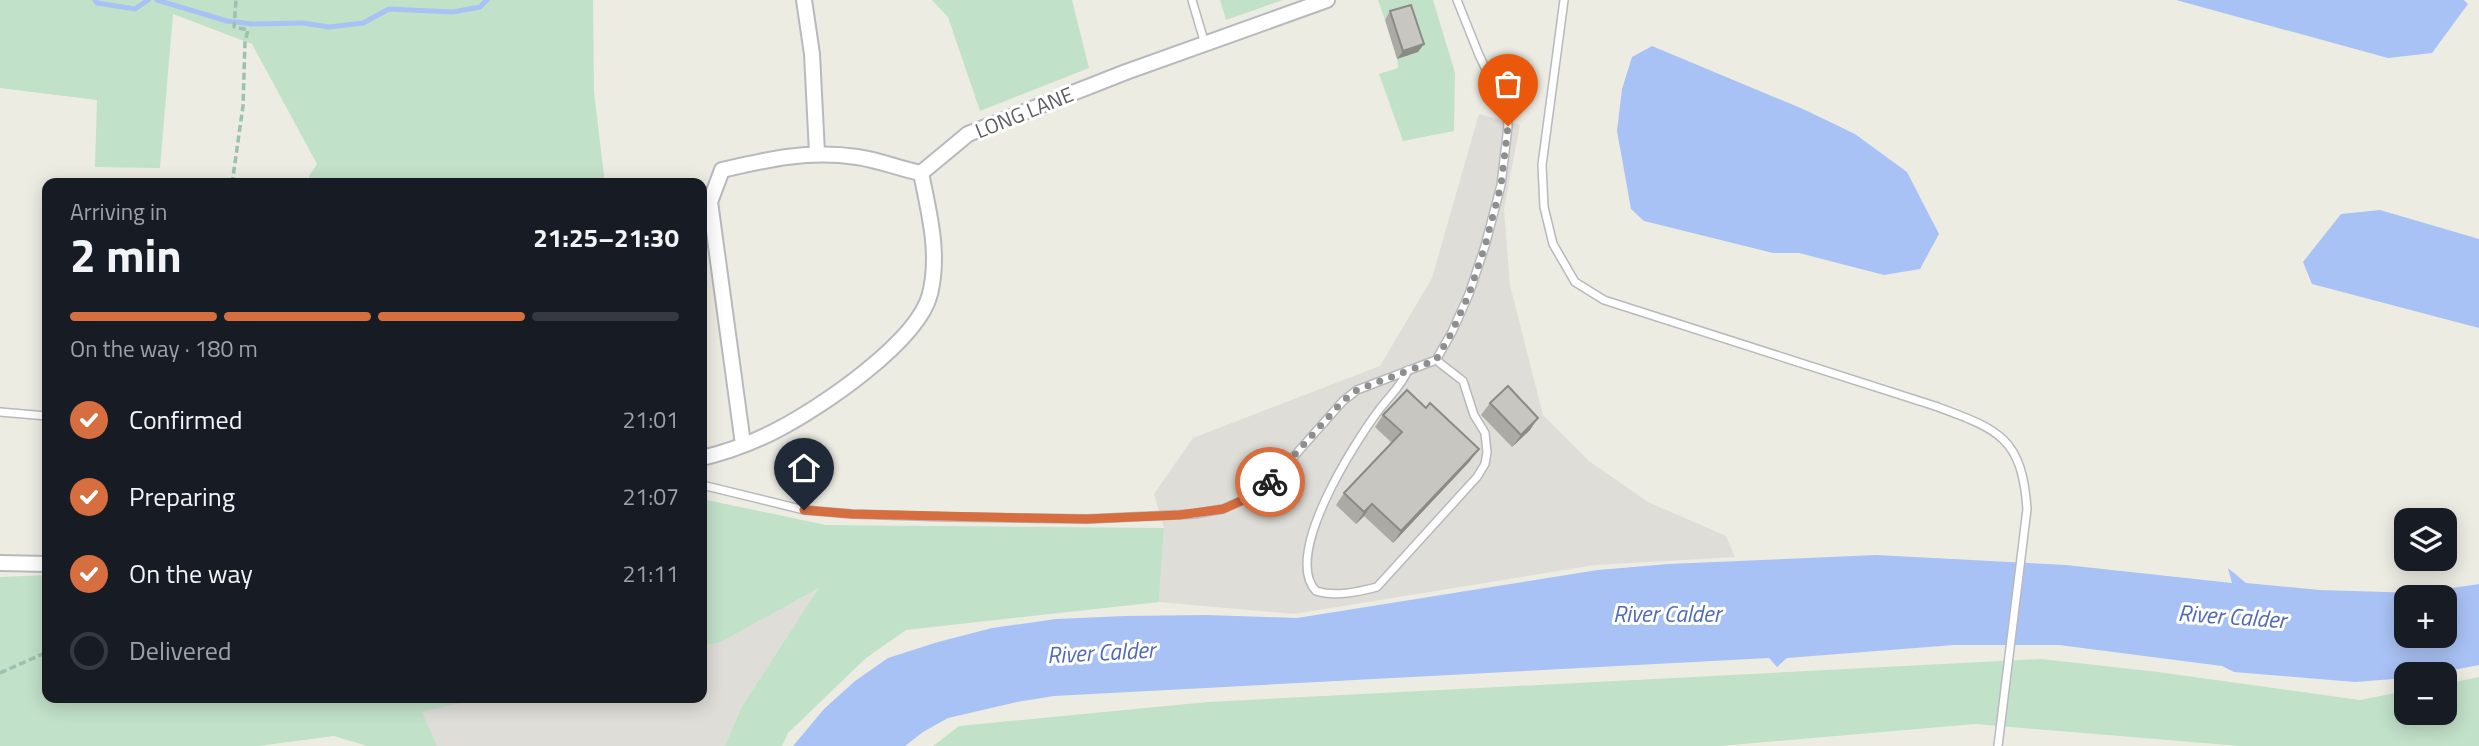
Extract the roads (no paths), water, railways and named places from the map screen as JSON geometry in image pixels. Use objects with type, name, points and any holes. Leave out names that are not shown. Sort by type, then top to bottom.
[{"type":"street","points":[[804,0],[812,54],[817,153]]},
{"type":"street","name":"LONG LANE","points":[[921,173],[968,134],[1126,72],[1327,0]]},
{"type":"street","points":[[707,456],[743,444],[777,430],[853,382],[890,350],[916,322],[930,297],[936,258],[921,173],[860,157],[817,153],[780,156],[722,170],[710,202],[743,444]]},
{"type":"street","points":[[0,562],[42,562]]},
{"type":"lane","points":[[1192,0],[1205,44]]},
{"type":"lane","points":[[707,486],[804,510],[852,514],[1087,519],[1184,514],[1223,509],[1252,496],[1273,480],[1343,401],[1357,390],[1436,360],[1469,294],[1495,206],[1506,149],[1507,113],[1479,55],[1457,0]]},
{"type":"lane","points":[[1564,0],[1542,165],[1544,207],[1553,244],[1575,282],[1604,300],[1980,422],[2004,440],[2018,459],[2025,482],[2026,509],[1998,746]]},
{"type":"lane","points":[[1408,370],[1402,384],[1381,407],[1359,440],[1326,500],[1309,540],[1306,563],[1311,586],[1315,591],[1338,593],[1377,587],[1477,477],[1485,464],[1485,433],[1474,415],[1463,381],[1436,360]]},
{"type":"lane","points":[[0,412],[42,416]]},
{"type":"water","points":[[2176,0],[2464,0],[2468,4],[2432,53],[2388,58]]},
{"type":"water","points":[[1652,46],[1803,109],[1855,134],[1907,172],[1939,234],[1920,269],[1884,275],[1799,253],[1773,253],[1644,221],[1631,209],[1617,131],[1622,89],[1632,57]]},
{"type":"water","points":[[2380,210],[2479,239],[2479,328],[2312,284],[2303,262],[2341,214]]},
{"type":"water","name":"River Calder","points":[[1876,555],[2066,565],[2232,583],[2228,568],[2246,583],[2320,590],[2394,592],[2394,648],[2457,648],[2457,587],[2479,584],[2479,665],[2457,669],[2457,662],[2394,662],[2394,679],[2355,682],[2234,672],[2222,666],[2059,645],[1954,645],[1787,658],[1777,667],[1769,658],[1054,696],[948,718],[905,746],[793,746],[824,709],[855,681],[888,658],[992,628],[1056,619],[1125,616],[1297,618],[1598,570],[1668,564]]},
{"type":"waterway","points":[[95,0],[97,3],[135,9],[148,0]]},
{"type":"waterway","points":[[157,0],[227,21],[252,24],[303,23],[329,27],[363,23],[389,9],[453,12],[480,7],[487,0]]}]
